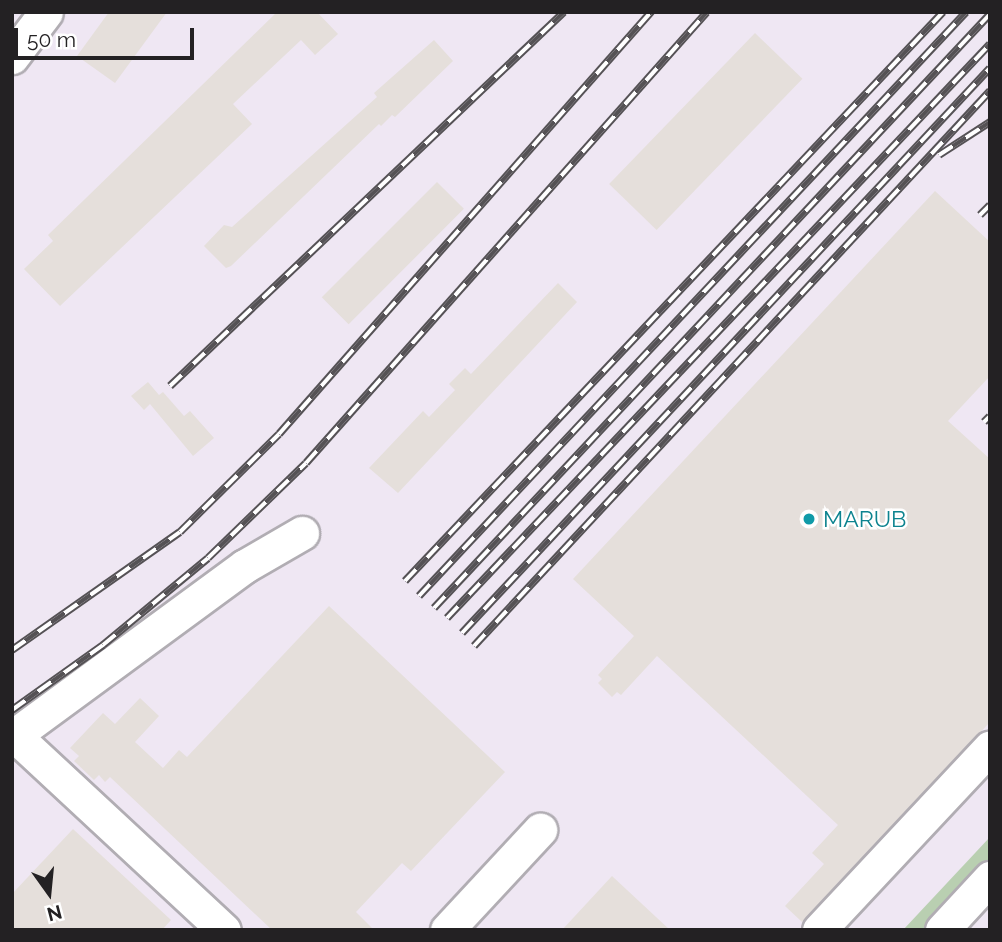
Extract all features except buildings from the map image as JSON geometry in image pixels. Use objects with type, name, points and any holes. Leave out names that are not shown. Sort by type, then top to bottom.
[{"type":"street","points":[[12,57],[47,12]]},
{"type":"street","points":[[204,923],[14,737],[245,566],[303,533]]},
{"type":"street","points":[[819,930],[990,747]]},
{"type":"street","points":[[447,930],[540,830]]},
{"type":"street","points":[[942,930],[990,878]]},
{"type":"shaded area","points":[[12,12],[990,12],[990,930],[12,930]]},
{"type":"green space","points":[[990,837],[990,866],[931,930],[903,930]]},
{"type":"railway","points":[[170,386],[564,12]]},
{"type":"railway","points":[[12,650],[180,532],[279,434],[651,12]]},
{"type":"railway","points":[[12,710],[103,645],[208,558],[306,463],[707,12]]},
{"type":"railway","points":[[405,581],[943,12]]},
{"type":"railway","points":[[419,596],[966,12]]},
{"type":"railway","points":[[434,608],[990,14]]},
{"type":"railway","points":[[447,618],[990,44]]},
{"type":"railway","points":[[462,633],[990,68]]},
{"type":"railway","points":[[474,646],[990,91]]},
{"type":"railway","points":[[939,155],[990,122]]},
{"type":"railway","points":[[980,215],[990,205]]},
{"type":"railway","points":[[984,422],[990,416]]},
{"type":"place","name":"MARUB","points":[[809,519]]}]
